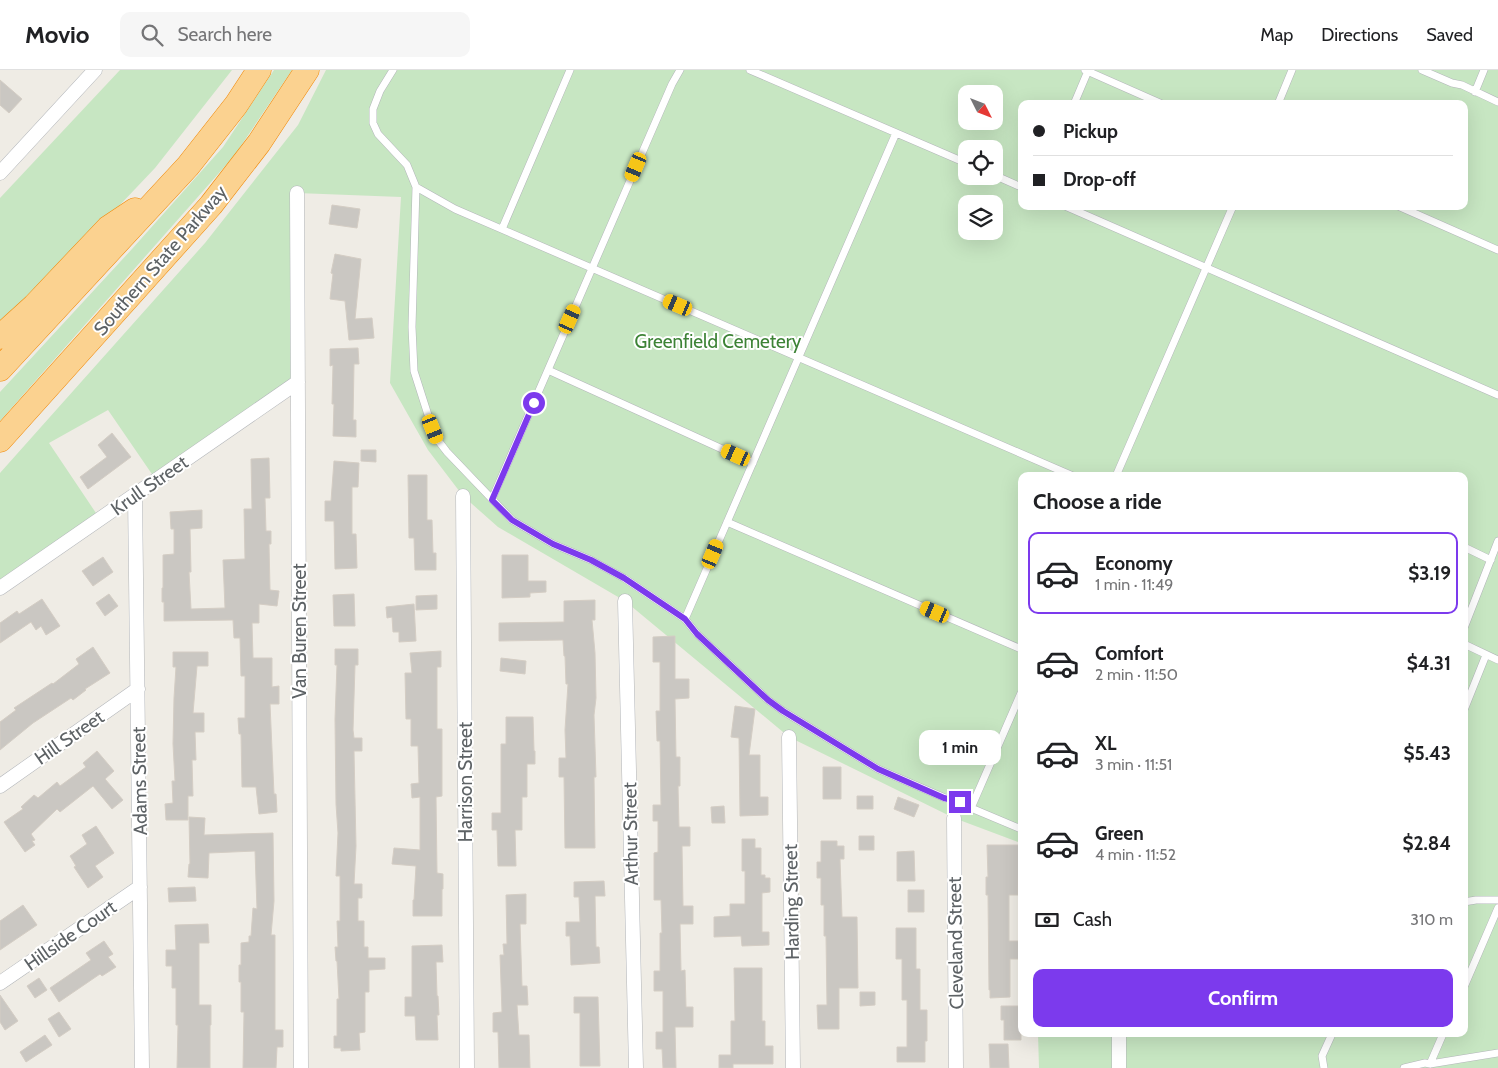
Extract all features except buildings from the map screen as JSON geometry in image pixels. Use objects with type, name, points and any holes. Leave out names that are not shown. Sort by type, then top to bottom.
[{"type":"highway","points":[[0,369],[171,185],[225,119],[259,70]]},
{"type":"highway","name":"Southern State Parkway","points":[[0,440],[216,198],[259,143],[307,70]]},
{"type":"highway","points":[[0,336],[34,306],[108,228],[171,185]]},
{"type":"street","points":[[0,173],[96,70]]},
{"type":"street","name":"Van Buren Street","points":[[296,193],[301,1068]]},
{"type":"street","name":"Krull Street","points":[[0,588],[298,382]]},
{"type":"street","name":"Adams Street","points":[[135,495],[142,1068]]},
{"type":"street","name":"Harrison Street","points":[[463,496],[467,1068]]},
{"type":"street","name":"Arthur Street","points":[[626,601],[636,1068]]},
{"type":"street","name":"Hill Street","points":[[0,786],[138,689]]},
{"type":"street","name":"Harding Street","points":[[789,736],[793,1068]]},
{"type":"street","name":"Cleveland Street","points":[[954,818],[956,1068]]},
{"type":"street","name":"Hillside Court","points":[[0,983],[140,887]]},
{"type":"street","points":[[1119,1037],[1119,1068]]},
{"type":"lane","points":[[393,70],[380,91],[373,109],[373,123],[378,134],[407,165],[416,187],[412,327],[414,371],[428,418],[437,439],[447,452],[512,520],[553,544],[591,560],[624,578],[685,619],[697,634],[768,700],[783,711],[878,769],[1018,828]]},
{"type":"lane","points":[[502,229],[570,70]]},
{"type":"lane","points":[[492,500],[672,84],[680,70]]},
{"type":"lane","points":[[750,70],[958,160]]},
{"type":"lane","points":[[1280,100],[1292,70]]},
{"type":"lane","points":[[1422,70],[1452,83],[1462,85],[1498,102]]},
{"type":"lane","points":[[1475,92],[1484,70]]},
{"type":"lane","points":[[1076,100],[1087,71],[1100,73],[1154,100]]},
{"type":"lane","points":[[685,619],[896,133]]},
{"type":"lane","points":[[1003,179],[1018,186]]},
{"type":"lane","points":[[416,187],[455,209],[1064,472]]},
{"type":"lane","points":[[1074,210],[1498,395]]},
{"type":"lane","points":[[1118,472],[1231,210]]},
{"type":"lane","points":[[1407,210],[1498,250]]},
{"type":"lane","points":[[548,370],[753,463]]},
{"type":"lane","points":[[727,522],[1018,648]]},
{"type":"lane","points":[[1468,618],[1498,541]]},
{"type":"lane","points":[[1468,549],[1491,560]]},
{"type":"lane","points":[[1468,646],[1498,660]]},
{"type":"lane","points":[[1468,700],[1486,654]]},
{"type":"lane","points":[[971,808],[1018,700]]},
{"type":"lane","points":[[1468,901],[1498,900]]},
{"type":"lane","points":[[1468,978],[1498,908]]},
{"type":"lane","points":[[1324,1068],[1322,1056],[1331,1037]]},
{"type":"lane","points":[[1430,1064],[1442,1037]]},
{"type":"lane","points":[[1404,1068],[1424,1063],[1430,1064],[1498,1053]]},
{"type":"green space","points":[[120,70],[232,70],[155,168],[24,306],[0,325],[0,198]]},
{"type":"green space","points":[[274,70],[292,70],[234,156],[0,421],[0,392],[223,147]]},
{"type":"green space","name":"Greenfield Cemetery","points":[[326,70],[1498,70],[1498,1068],[1039,1068],[1038,1037],[1468,1037],[1468,472],[1018,472],[1018,842],[954,818],[789,737],[625,601],[498,527],[463,496],[428,450],[390,383],[401,197],[297,193],[298,382],[156,480],[108,410],[49,443],[100,519],[0,588],[0,473],[205,243],[298,125]]},
{"type":"route","points":[[534,403],[492,500],[512,520],[553,544],[591,560],[624,578],[670,608],[685,619],[697,634],[768,700],[783,711],[878,769],[944,798],[960,802]]}]
